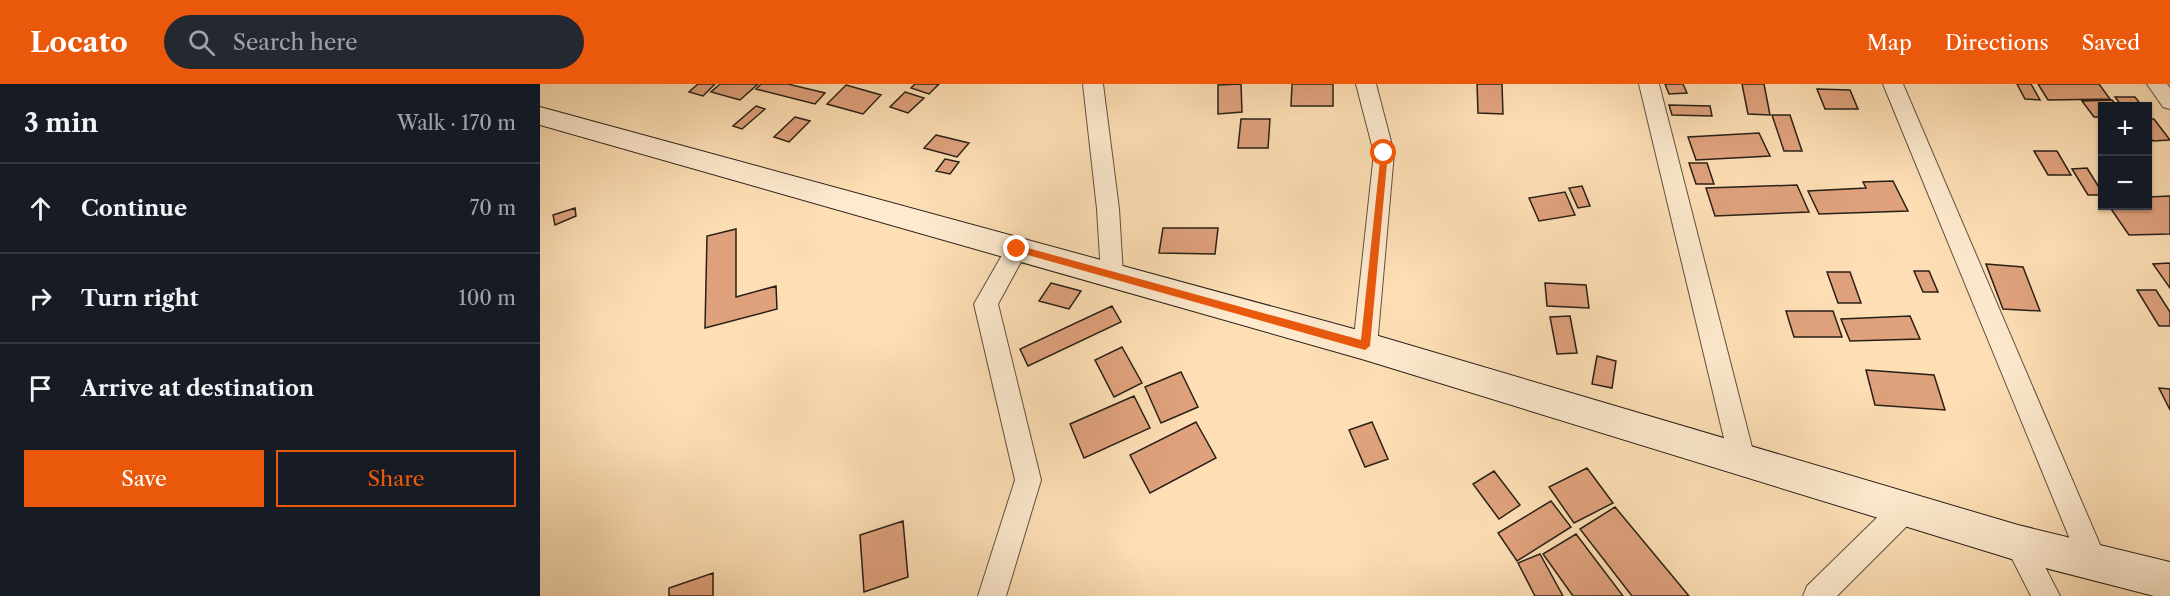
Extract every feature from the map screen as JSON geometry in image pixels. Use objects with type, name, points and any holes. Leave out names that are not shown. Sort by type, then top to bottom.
[{"type":"street","points":[[1094,84],[1108,209],[1112,275]]},
{"type":"street","points":[[1365,346],[1384,153],[1366,84]]},
{"type":"street","points":[[1648,84],[1742,459]]},
{"type":"street","points":[[1893,84],[2093,561]]},
{"type":"street","points":[[2157,84],[2170,102]]},
{"type":"street","points":[[540,116],[1365,346],[2018,543],[2170,581]]},
{"type":"street","points":[[992,596],[1028,480],[986,304],[1017,249]]},
{"type":"street","points":[[1817,596],[1905,509]]},
{"type":"street","points":[[2018,543],[2046,596]]},
{"type":"building","points":[[698,84],[715,84],[703,96],[689,92]]},
{"type":"building","points":[[720,84],[758,84],[740,100],[711,92]]},
{"type":"building","points":[[761,84],[788,84],[825,93],[815,104],[756,89]]},
{"type":"building","points":[[915,84],[939,84],[929,94],[911,88]]},
{"type":"building","points":[[1241,84],[1242,112],[1218,114],[1218,85]]},
{"type":"building","points":[[1292,84],[1333,84],[1333,106],[1291,106]]},
{"type":"building","points":[[1477,84],[1502,84],[1503,114],[1478,113]]},
{"type":"building","points":[[1665,84],[1683,84],[1687,93],[1669,94]]},
{"type":"building","points":[[1742,84],[1764,84],[1770,115],[1748,114]]},
{"type":"building","points":[[2017,84],[2031,84],[2040,100],[2025,99]]},
{"type":"building","points":[[2038,84],[2099,84],[2110,99],[2048,100]]},
{"type":"building","points":[[846,85],[881,95],[863,114],[827,104]]},
{"type":"building","points":[[1817,89],[1850,90],[1858,109],[1825,109]]},
{"type":"building","points":[[905,92],[924,98],[908,113],[890,107]]},
{"type":"building","points":[[2115,97],[2135,97],[2139,102],[2119,102]]},
{"type":"building","points":[[2112,100],[2114,102],[2098,102],[2098,117],[2094,117],[2082,101]]},
{"type":"building","points":[[1669,105],[1710,106],[1712,116],[1672,115]]},
{"type":"building","points":[[756,106],[765,109],[742,129],[733,126]]},
{"type":"building","points":[[1772,115],[1790,115],[1802,151],[1784,151]]},
{"type":"building","points":[[795,117],[810,121],[789,142],[774,137]]},
{"type":"building","points":[[1241,119],[1270,119],[1268,148],[1238,148]]},
{"type":"building","points":[[2152,119],[2154,119],[2170,140],[2153,141]]},
{"type":"building","points":[[1759,133],[1770,156],[1696,160],[1688,137]]},
{"type":"building","points":[[936,135],[969,143],[957,157],[924,148]]},
{"type":"building","points":[[2034,151],[2057,151],[2071,175],[2048,175]]},
{"type":"building","points":[[945,159],[959,162],[950,174],[936,171]]},
{"type":"building","points":[[1689,163],[1707,163],[1714,184],[1696,184]]},
{"type":"building","points":[[2087,168],[2098,186],[2098,195],[2088,195],[2072,169]]},
{"type":"building","points":[[1893,181],[1908,211],[1819,214],[1808,191],[1866,188],[1863,182]]},
{"type":"building","points":[[1797,185],[1809,212],[1715,216],[1706,188]]},
{"type":"building","points":[[1582,186],[1590,206],[1578,208],[1569,188]]},
{"type":"building","points":[[1565,192],[1575,215],[1539,221],[1529,198]]},
{"type":"building","points":[[2170,196],[2170,234],[2129,235],[2112,210],[2152,210],[2152,197]]},
{"type":"building","points":[[575,208],[576,216],[555,225],[553,215]]},
{"type":"building","points":[[1163,228],[1218,228],[1215,254],[1159,253]]},
{"type":"building","points":[[736,229],[736,297],[776,286],[777,309],[705,328],[707,236]]},
{"type":"building","points":[[2170,263],[2170,288],[2153,264]]},
{"type":"building","points":[[1986,264],[2023,267],[2040,311],[2003,309]]},
{"type":"building","points":[[1914,271],[1929,271],[1938,292],[1923,292]]},
{"type":"building","points":[[1827,272],[1850,272],[1861,303],[1838,303]]},
{"type":"building","points":[[1051,283],[1081,291],[1069,309],[1039,301]]},
{"type":"building","points":[[1545,283],[1586,285],[1589,308],[1547,306]]},
{"type":"building","points":[[2137,290],[2156,290],[2170,312],[2170,326],[2159,326]]},
{"type":"building","points":[[1112,306],[1121,322],[1028,366],[1020,349]]},
{"type":"building","points":[[1786,311],[1833,311],[1842,337],[1794,337]]},
{"type":"building","points":[[1570,316],[1577,353],[1557,354],[1550,317]]},
{"type":"building","points":[[1910,316],[1920,339],[1850,341],[1841,319]]},
{"type":"building","points":[[1122,347],[1142,383],[1114,397],[1095,360]]},
{"type":"building","points":[[1597,356],[1616,361],[1612,388],[1592,384]]},
{"type":"building","points":[[1866,370],[1934,375],[1945,410],[1875,405]]},
{"type":"building","points":[[1181,372],[1198,407],[1161,423],[1145,387]]},
{"type":"building","points":[[2159,388],[2170,389],[2170,410]]},
{"type":"building","points":[[1134,396],[1150,428],[1084,458],[1070,424]]},
{"type":"building","points":[[1196,422],[1216,458],[1150,493],[1130,455]]},
{"type":"building","points":[[1372,422],[1388,459],[1365,467],[1349,430]]},
{"type":"building","points":[[1587,468],[1613,503],[1574,523],[1549,487]]},
{"type":"building","points":[[1494,471],[1520,505],[1499,519],[1473,484]]},
{"type":"building","points":[[1551,501],[1571,527],[1517,561],[1498,533]]},
{"type":"building","points":[[1615,507],[1689,596],[1632,596],[1580,529]]},
{"type":"building","points":[[903,521],[908,577],[864,592],[860,535]]},
{"type":"building","points":[[1576,534],[1623,596],[1573,596],[1543,554]]},
{"type":"building","points":[[1540,554],[1563,596],[1535,596],[1518,563]]},
{"type":"building","points":[[713,573],[713,596],[669,596],[669,588]]},
{"type":"route","points":[[1017,249],[1365,346],[1384,153]]}]
